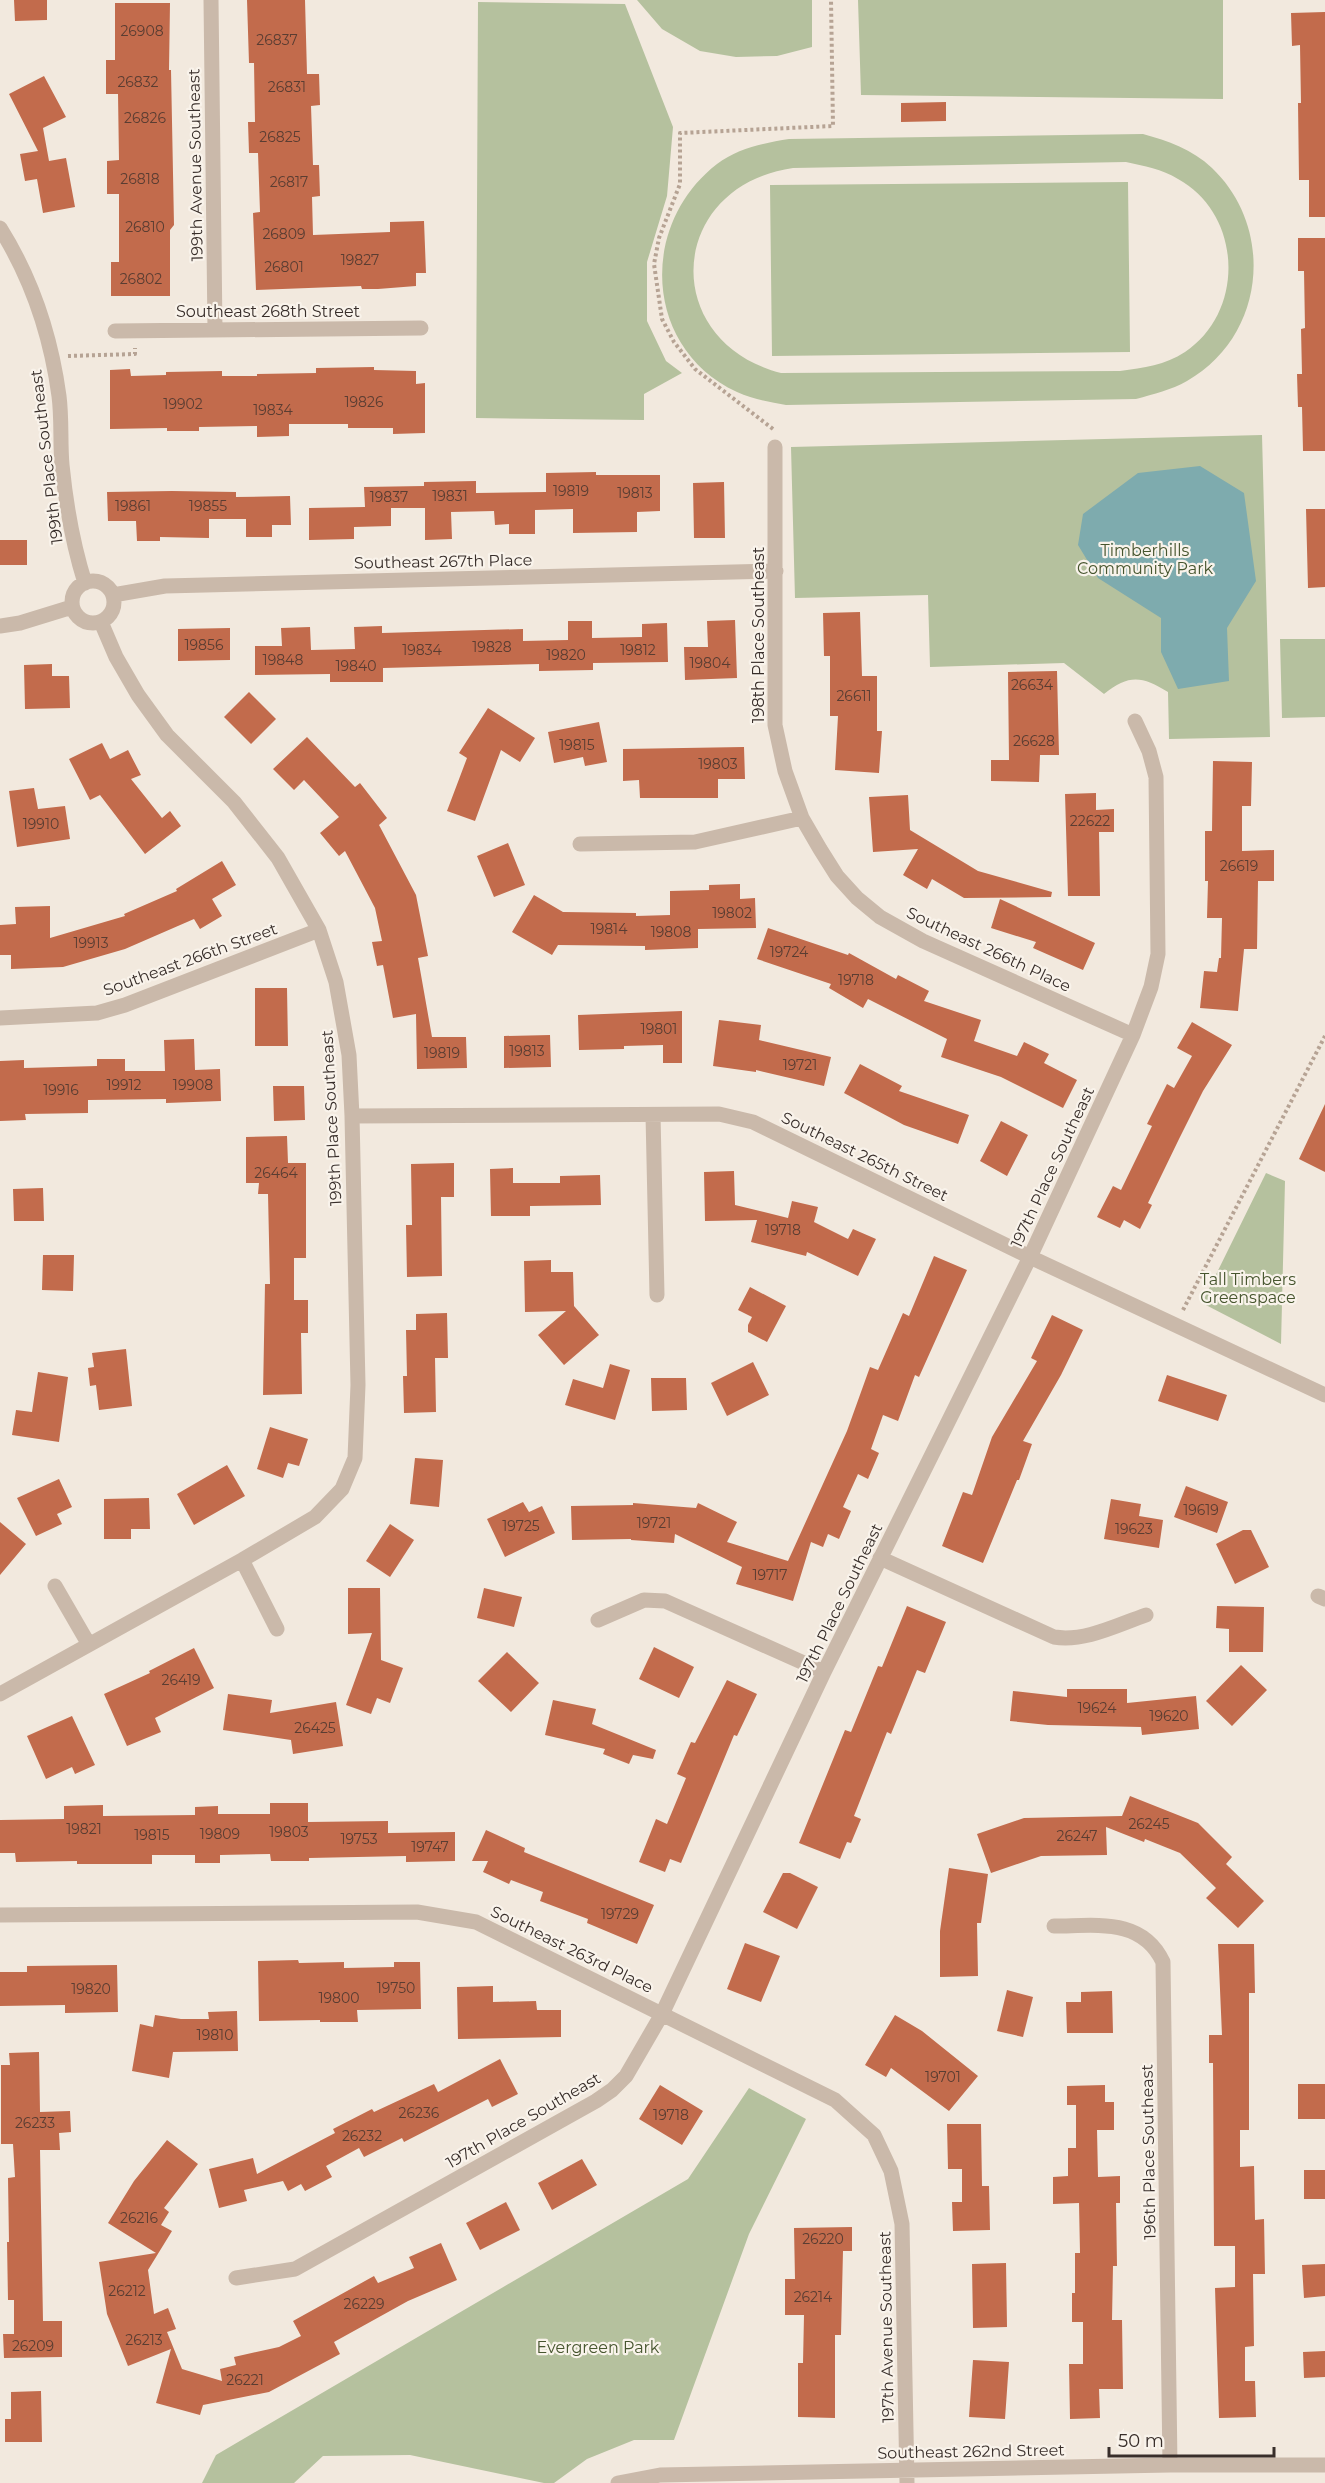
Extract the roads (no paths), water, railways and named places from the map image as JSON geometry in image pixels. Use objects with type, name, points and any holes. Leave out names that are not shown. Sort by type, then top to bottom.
[{"type":"street","name":"199th Avenue Southeast","points":[[212,0],[215,330]]},
{"type":"street","name":"199th Place Southeast","points":[[0,228],[34,295],[52,359],[59,398],[62,465],[67,504],[76,554],[85,583]]},
{"type":"street","name":"Southeast 268th Street","points":[[115,331],[422,328]]},
{"type":"street","name":"198th Place Southeast","points":[[775,447],[776,725],[785,771],[802,818]]},
{"type":"street","name":"Southeast 267th Place","points":[[113,595],[165,586],[776,571]]},
{"type":"street","points":[[85,583],[102,583],[113,595],[112,611],[101,622],[84,622],[72,607],[73,594],[85,583]]},
{"type":"street","points":[[0,626],[20,623],[72,607]]},
{"type":"street","name":"199th Place Southeast","points":[[0,1694],[315,1517],[342,1489],[354,1458],[358,1384],[352,1116],[349,1055],[336,982],[319,930],[278,858],[234,802],[167,735],[138,695],[116,657],[101,622]]},
{"type":"street","name":"197th Place Southeast","points":[[236,2278],[295,2269],[596,2101],[626,2076],[662,2014],[824,1672],[1030,1257],[1133,1035],[1150,987],[1158,954],[1156,777],[1149,751],[1135,721]]},
{"type":"street","points":[[580,844],[695,842],[802,818]]},
{"type":"street","name":"Southeast 266th Place","points":[[802,818],[837,876],[857,898],[880,917],[923,941],[1133,1035]]},
{"type":"street","name":"Southeast 266th Street","points":[[0,1018],[97,1012],[125,1005],[319,930]]},
{"type":"street","name":"Southeast 265th Street","points":[[352,1116],[719,1114],[753,1122],[1030,1257],[1325,1395]]},
{"type":"street","points":[[653,1115],[657,1295]]},
{"type":"street","points":[[880,1558],[1054,1637],[1069,1639],[1087,1635],[1146,1615]]},
{"type":"street","points":[[242,1560],[277,1629]]},
{"type":"street","points":[[55,1586],[88,1643]]},
{"type":"street","points":[[598,1620],[645,1600],[665,1601],[824,1672]]},
{"type":"street","name":"Southeast 263rd Place","points":[[0,1915],[417,1912],[476,1922],[835,2100],[874,2135],[891,2171]]},
{"type":"street","name":"196th Place Southeast","points":[[1054,1926],[1115,1926],[1131,1930],[1157,1950],[1162,1962],[1170,2465]]},
{"type":"street","name":"197th Avenue Southeast","points":[[891,2171],[902,2224],[907,2476]]},
{"type":"street","name":"Southeast 262nd Street","points":[[618,2483],[660,2475],[907,2476],[1170,2465],[1325,2465]]},
{"type":"water","points":[[1200,466],[1244,493],[1256,581],[1227,628],[1229,681],[1178,689],[1161,652],[1161,618],[1098,578],[1078,545],[1083,514],[1138,473]]},
{"type":"park label","name":"Timberhills Community Park","points":[[1145,559]]},
{"type":"park label","name":"Tall Timbers Greenspace","points":[[1248,1288]]},
{"type":"park label","name":"Evergreen Park","points":[[598,2347]]}]
